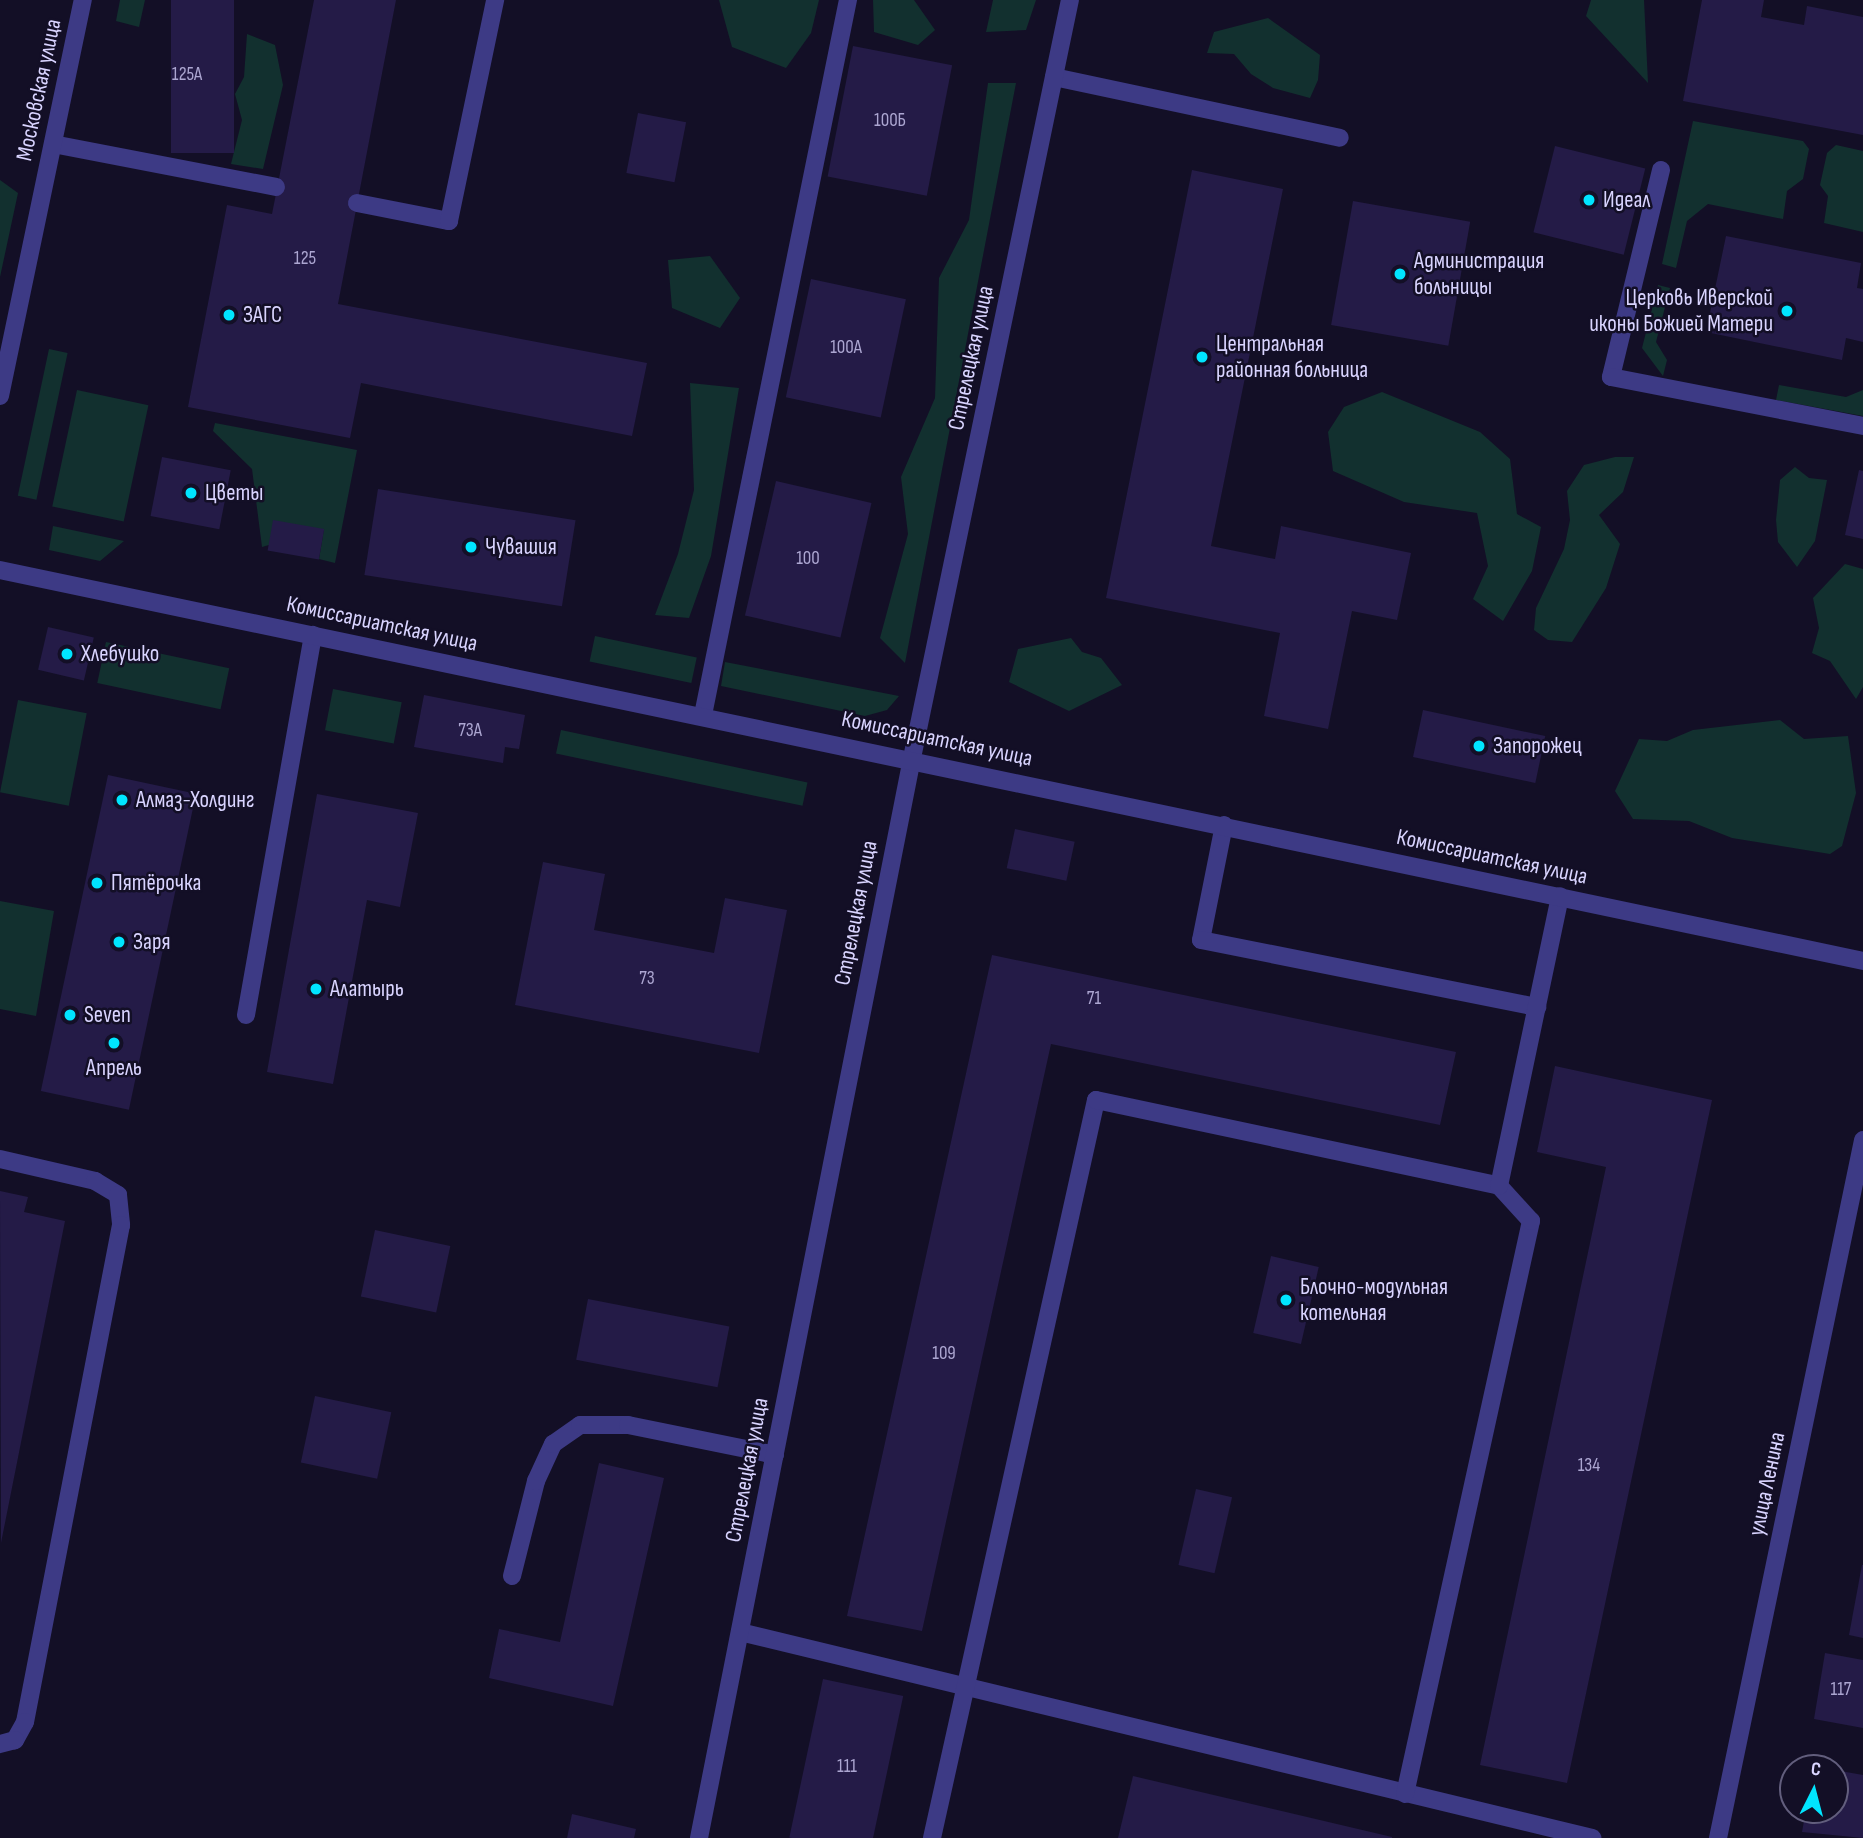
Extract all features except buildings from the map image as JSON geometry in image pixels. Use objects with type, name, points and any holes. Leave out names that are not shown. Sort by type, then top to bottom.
[{"type":"street","name":"Московская улица","points":[[0,396],[83,0]]},
{"type":"street","points":[[357,203],[449,221],[495,0]]},
{"type":"street","points":[[703,715],[848,0]]},
{"type":"street","name":"Стрелецкая улица","points":[[699,1838],[912,758],[1070,0]]},
{"type":"street","points":[[1054,77],[1340,138]]},
{"type":"street","points":[[53,144],[276,187]]},
{"type":"street","points":[[1661,170],[1611,377],[1863,426]]},
{"type":"street","name":"Комиссариатская улица","points":[[0,570],[912,758],[1863,961]]},
{"type":"street","points":[[246,1015],[313,635]]},
{"type":"street","points":[[1224,825],[1201,940],[1537,1007]]},
{"type":"street","points":[[1499,1186],[1560,896]]},
{"type":"street","points":[[932,1838],[1096,1100],[1499,1186],[1531,1221],[1405,1794]]},
{"type":"street","name":"улица Ленина","points":[[1718,1838],[1863,1140]]},
{"type":"street","points":[[0,1159],[95,1181],[118,1195],[121,1225],[25,1722],[15,1740],[0,1744]]},
{"type":"street","points":[[512,1576],[536,1481],[553,1444],[580,1426],[628,1425],[775,1455]]},
{"type":"street","points":[[740,1632],[1592,1838]]},
{"type":"green space","points":[[120,0],[145,0],[139,27],[116,21]]},
{"type":"green space","points":[[719,0],[819,0],[811,33],[786,68],[732,47]]},
{"type":"green space","points":[[873,0],[914,0],[935,30],[918,45],[874,32]]},
{"type":"green space","points":[[993,0],[1036,0],[1026,30],[986,32]]},
{"type":"green space","points":[[1591,0],[1644,0],[1648,83],[1586,16]]},
{"type":"green space","points":[[1268,18],[1320,55],[1318,80],[1310,98],[1273,88],[1251,74],[1234,54],[1207,53],[1214,32]]},
{"type":"green space","points":[[247,34],[275,45],[283,85],[263,169],[231,164],[242,120],[235,94],[244,77]]},
{"type":"green space","points":[[988,83],[1016,83],[905,663],[880,638],[908,534],[901,477],[935,398],[939,278],[969,220]]},
{"type":"green space","points":[[1693,121],[1803,141],[1809,149],[1803,179],[1787,191],[1783,219],[1708,204],[1687,221],[1676,268],[1662,264]]},
{"type":"green space","points":[[1836,145],[1863,151],[1863,232],[1824,223],[1828,196],[1820,185],[1827,153]]},
{"type":"green space","points":[[0,180],[18,193],[0,277]]},
{"type":"green space","points":[[710,256],[740,298],[720,328],[672,308],[668,260]]},
{"type":"green space","points":[[1658,285],[1670,288],[1656,342],[1667,360],[1663,376],[1642,348]]},
{"type":"green space","points":[[49,349],[68,353],[36,500],[18,496]]},
{"type":"green space","points":[[690,383],[739,388],[711,556],[689,618],[655,615],[678,554],[694,490]]},
{"type":"green space","points":[[1779,385],[1846,397],[1863,390],[1863,416],[1776,400]]},
{"type":"green space","points":[[77,390],[148,405],[124,522],[52,506]]},
{"type":"green space","points":[[1382,392],[1480,432],[1510,459],[1517,514],[1541,527],[1532,571],[1503,621],[1473,599],[1488,566],[1477,513],[1404,502],[1333,471],[1328,432],[1344,407]]},
{"type":"green space","points":[[215,423],[357,450],[335,563],[319,559],[324,529],[262,547],[252,469],[213,431]]},
{"type":"green space","points":[[1615,457],[1634,457],[1623,492],[1599,515],[1620,544],[1606,588],[1572,642],[1548,640],[1534,630],[1536,608],[1564,549],[1570,520],[1567,491],[1584,465]]},
{"type":"green space","points":[[1795,467],[1809,478],[1827,480],[1815,541],[1797,567],[1778,542],[1776,520],[1780,480]]},
{"type":"green space","points":[[53,526],[124,541],[100,561],[49,550]]},
{"type":"green space","points":[[1845,564],[1863,569],[1863,687],[1856,699],[1830,661],[1812,653],[1819,628],[1813,598]]},
{"type":"green space","points":[[595,636],[697,658],[691,683],[590,661]]},
{"type":"green space","points":[[1071,638],[1082,652],[1101,658],[1122,685],[1069,711],[1009,682],[1018,649]]},
{"type":"green space","points":[[106,642],[229,668],[221,709],[97,683]]},
{"type":"green space","points":[[725,662],[899,696],[887,710],[865,716],[721,686]]},
{"type":"green space","points":[[333,689],[402,702],[394,744],[325,730]]},
{"type":"green space","points":[[18,700],[87,713],[69,806],[0,792]]},
{"type":"green space","points":[[1780,720],[1804,739],[1848,736],[1856,793],[1842,846],[1830,854],[1732,838],[1689,821],[1633,819],[1615,791],[1639,739],[1667,741],[1693,730]]},
{"type":"green space","points":[[561,730],[807,782],[803,806],[556,753]]},
{"type":"green space","points":[[0,901],[54,911],[36,1016],[0,1009]]},
{"type":"place","name":"Идеал","points":[[1589,200]]},
{"type":"place","name":"Администрация больницы","points":[[1400,274]]},
{"type":"place","name":"Церковь Иверской иконы Божией Матери","points":[[1787,311]]},
{"type":"place","name":"ЗАГС","points":[[229,315]]},
{"type":"place","name":"Центральная районная больница","points":[[1202,357]]},
{"type":"place","name":"Цветы","points":[[191,493]]},
{"type":"place","name":"Чувашия","points":[[471,547]]},
{"type":"place","name":"Хлебушко","points":[[67,654]]},
{"type":"place","name":"Запорожец","points":[[1479,746]]},
{"type":"place","name":"Алмаз-Холдинг","points":[[122,800]]},
{"type":"place","name":"Пятёрочка","points":[[97,883]]},
{"type":"place","name":"Заря","points":[[119,942]]},
{"type":"place","name":"Алатырь","points":[[316,989]]},
{"type":"place","name":"Seven","points":[[70,1015]]},
{"type":"place","name":"Апрель","points":[[114,1043]]},
{"type":"place","name":"Блочно-модульная котельная","points":[[1286,1300]]}]
